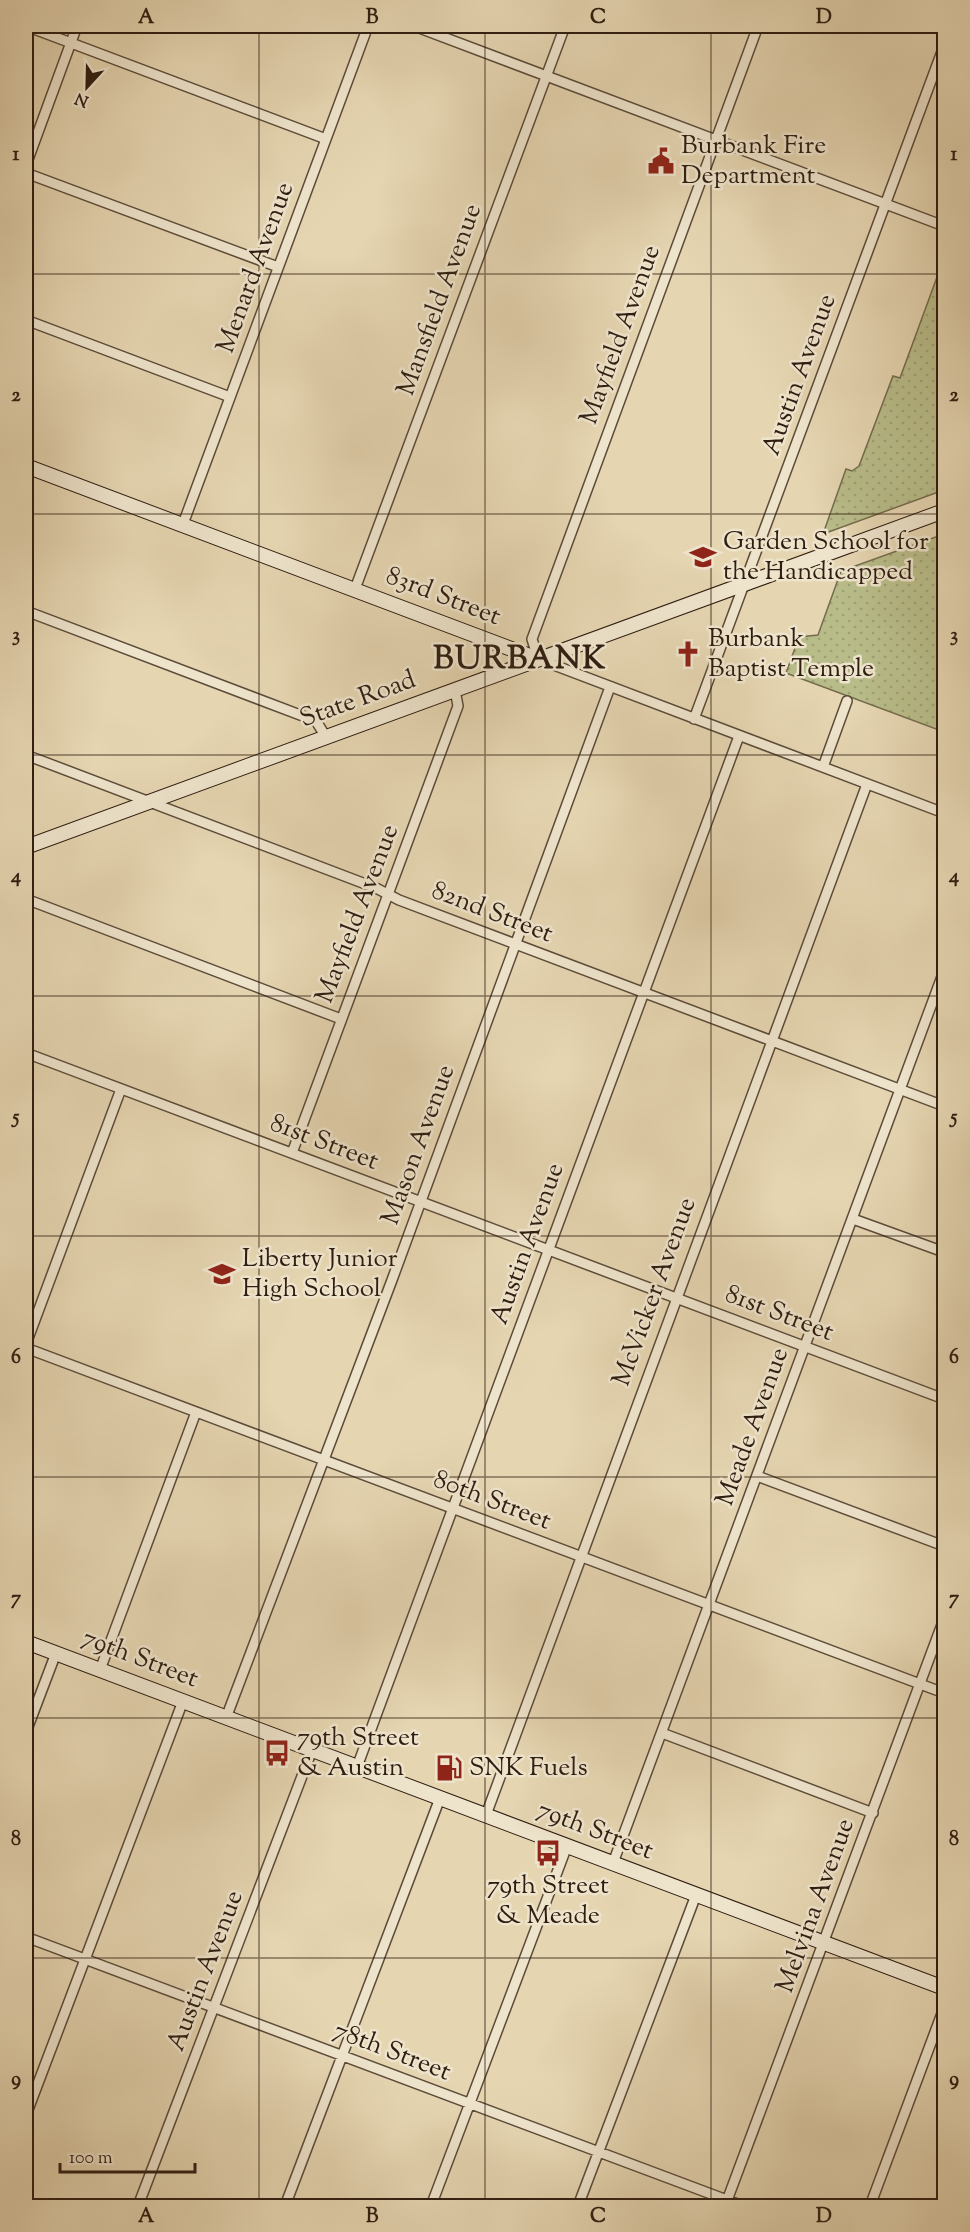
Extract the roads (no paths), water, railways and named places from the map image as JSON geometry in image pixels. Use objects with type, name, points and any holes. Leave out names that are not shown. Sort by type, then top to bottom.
[{"type":"street","points":[[26,26],[326,139]]},
{"type":"street","points":[[26,165],[77,26]]},
{"type":"street","name":"Menard Avenue","points":[[183,524],[368,26]]},
{"type":"street","points":[[414,26],[945,226]]},
{"type":"street","name":"Mansfield Avenue","points":[[355,589],[565,26]]},
{"type":"street","name":"Mayfield Avenue","points":[[538,659],[532,636],[758,26]]},
{"type":"street","name":"Austin Avenue","points":[[694,719],[945,46]]},
{"type":"street","points":[[26,173],[278,267]]},
{"type":"street","points":[[26,320],[230,397]]},
{"type":"street","name":"83rd Street","points":[[26,466],[945,813]]},
{"type":"street","name":"State Road","points":[[26,846],[945,511]]},
{"type":"street","points":[[26,611],[316,721],[326,737]]},
{"type":"street","name":"Mason Avenue","points":[[226,1718],[610,687]]},
{"type":"street","name":"Mayfield Avenue","points":[[292,1153],[458,706],[455,690]]},
{"type":"street","points":[[823,767],[847,702]]},
{"type":"street","name":"Austin Avenue","points":[[357,1767],[739,736]]},
{"type":"street","name":"82nd Street","points":[[26,755],[643,993],[945,1106]]},
{"type":"street","name":"McVicker Avenue","points":[[486,1815],[675,1297],[867,784]]},
{"type":"street","points":[[26,899],[341,1019]]},
{"type":"street","name":"Meade Avenue","points":[[613,1863],[945,971]]},
{"type":"street","name":"81st Street","points":[[26,1053],[945,1399]]},
{"type":"street","points":[[26,1346],[121,1089]]},
{"type":"street","points":[[853,1219],[945,1252]]},
{"type":"street","name":"80th Street","points":[[26,1346],[945,1693]]},
{"type":"street","points":[[100,1670],[196,1412]]},
{"type":"street","points":[[757,1476],[945,1546]]},
{"type":"street","name":"Melvina Avenue","points":[[726,2203],[945,1619]]},
{"type":"street","name":"79th Street","points":[[26,1642],[945,1988]]},
{"type":"street","points":[[26,1732],[56,1653]]},
{"type":"street","points":[[26,2115],[183,1701]]},
{"type":"street","points":[[662,1733],[873,1813]]},
{"type":"street","name":"Austin Avenue","points":[[138,2206],[312,1750]]},
{"type":"street","points":[[285,2206],[440,1798]]},
{"type":"street","points":[[431,2206],[567,1846]]},
{"type":"street","points":[[578,2206],[696,1894]]},
{"type":"street","name":"78th Street","points":[[26,1937],[599,2152],[726,2203],[743,2206]]},
{"type":"street","points":[[870,2206],[945,2008]]},
{"type":"place","name":"Burbank Fire Department","points":[[661,161]]},
{"type":"place","name":"Garden School for the Handicapped","points":[[703,557]]},
{"type":"place","name":"Burbank Baptist Temple","points":[[688,654]]},
{"type":"place","name":"Liberty Junior High School","points":[[222,1274]]},
{"type":"place","name":"79th Street & Austin","points":[[277,1753]]},
{"type":"place","name":"SNK Fuels","points":[[449,1768]]},
{"type":"place","name":"79th Street & Meade","points":[[548,1853]]},
{"type":"district","name":"BURBANK","points":[[520,660]]}]
